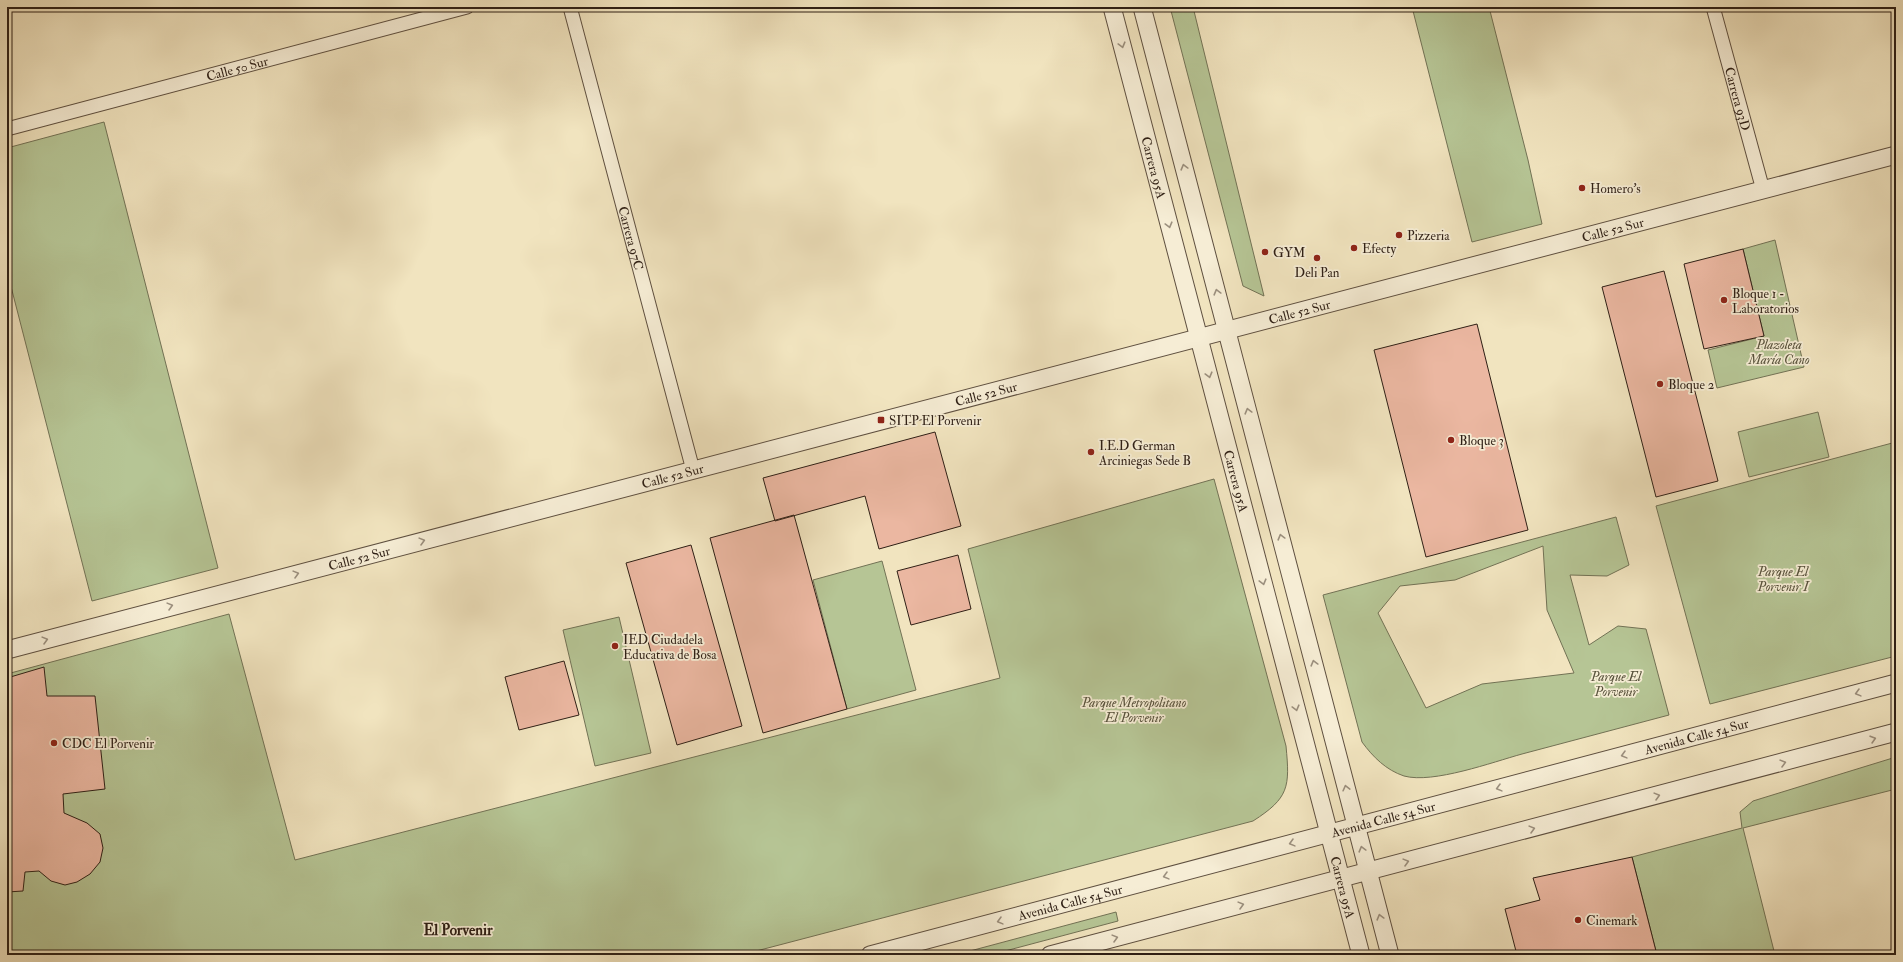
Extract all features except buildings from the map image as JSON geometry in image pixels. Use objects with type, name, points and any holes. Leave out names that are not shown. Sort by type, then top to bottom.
[{"type":"street","name":"Calle 50 Sur","points":[[7,129],[467,7]]},
{"type":"street","name":"Carrera 97C","points":[[570,7],[693,470]]},
{"type":"street","name":"Carrera 95A","points":[[1112,7],[1361,955]]},
{"type":"street","points":[[1142,7],[1390,955]]},
{"type":"street","name":"Carrera 93D","points":[[1713,7],[1763,190]]},
{"type":"street","name":"Calle 52 Sur","points":[[7,650],[1896,155]]},
{"type":"street","name":"Avenida Calle 54 Sur","points":[[870,955],[1896,683]]},
{"type":"street","points":[[1050,955],[1896,732]]},
{"type":"green space","points":[[1170,7],[1193,7],[1264,296],[1243,286]]},
{"type":"green space","points":[[1412,7],[1489,7],[1528,160],[1542,224],[1472,242]]},
{"type":"green space","points":[[104,122],[218,568],[92,601],[7,271],[7,148]]},
{"type":"green space","name":"Plazoleta María Cano","points":[[1775,240],[1804,367],[1717,388],[1708,350],[1764,336],[1743,249]]},
{"type":"green space","points":[[1818,412],[1829,457],[1749,477],[1738,432]]},
{"type":"green space","name":"Parque El Porvenir I","points":[[1896,442],[1896,656],[1710,704],[1656,506]]},
{"type":"green space","name":"Parque Metropolitano El Porvenir","points":[[1214,479],[1286,746],[1288,772],[1284,790],[1274,805],[1253,821],[741,955],[7,955],[7,674],[229,614],[295,860],[1000,678],[968,549]]},
{"type":"green space","name":"Parque El Porvenir","points":[[1616,517],[1629,565],[1607,576],[1570,575],[1589,645],[1618,626],[1646,629],[1669,715],[1446,775],[1416,778],[1404,776],[1386,767],[1362,742],[1323,595]],"holes":[[[1543,546],[1547,610],[1574,673],[1482,684],[1426,708],[1378,613],[1400,586],[1455,580]]]},
{"type":"green space","points":[[882,561],[916,690],[847,709],[813,580]]},
{"type":"green space","points":[[619,617],[651,753],[595,766],[563,630]]},
{"type":"green space","points":[[1896,757],[1896,789],[1743,828],[1775,955],[1657,955],[1632,857],[1742,828],[1740,812],[1753,801]]},
{"type":"green space","points":[[1116,912],[1118,921],[990,955],[955,955]]},
{"type":"place","name":"Homero's","points":[[1582,188]]},
{"type":"place","name":"Pizzeria","points":[[1399,235]]},
{"type":"place","name":"Efecty","points":[[1354,248]]},
{"type":"place","name":"GYM","points":[[1265,252]]},
{"type":"place","name":"Deli Pan","points":[[1317,258]]},
{"type":"place","name":"Bloque 1 - Laboratorios","points":[[1724,300]]},
{"type":"place","name":"Bloque 2","points":[[1660,384]]},
{"type":"place","name":"SITP El Porvenir","points":[[881,420]]},
{"type":"place","name":"Bloque 3","points":[[1451,440]]},
{"type":"place","name":"I.E.D German Arciniegas Sede B","points":[[1091,452]]},
{"type":"place","name":"IED Ciudadela Educativa de Bosa","points":[[615,646]]},
{"type":"place","name":"CDC El Porvenir","points":[[54,743]]},
{"type":"place","name":"Cinemark","points":[[1578,920]]},
{"type":"district","name":"El Porvenir","points":[[458,930]]}]
